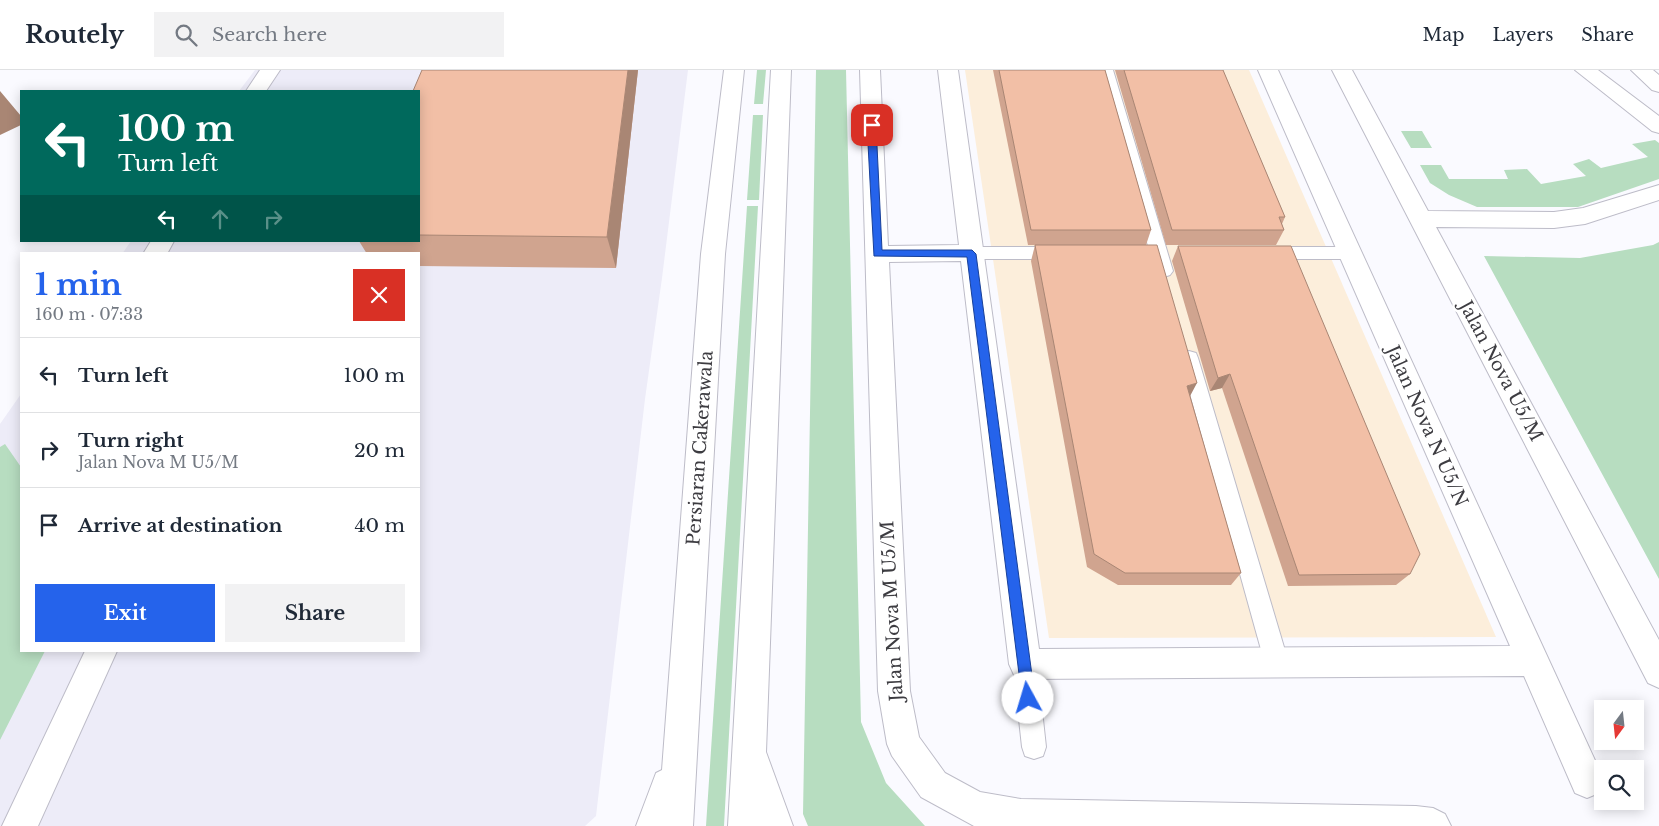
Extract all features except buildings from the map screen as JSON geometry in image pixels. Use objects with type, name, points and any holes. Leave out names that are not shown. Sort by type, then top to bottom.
[{"type":"street","points":[[257,90],[270,70]]},
{"type":"street","name":"Persiaran Cakerawala","points":[[675,826],[713,254],[734,70]]},
{"type":"street","points":[[746,826],[781,70]]},
{"type":"street","name":"Jalan Nova M U5/M","points":[[870,70],[894,691],[904,744],[933,785],[975,809],[1022,817],[1416,824],[1433,826]]},
{"type":"street","points":[[948,70],[1025,664],[1533,661]]},
{"type":"street","name":"Jalan Nova N U5/N","points":[[1268,70],[1587,781]]},
{"type":"street","name":"Jalan Nova U5/M","points":[[1342,70],[1659,672]]},
{"type":"street","points":[[1585,70],[1659,126]]},
{"type":"street","points":[[1641,70],[1659,86]]},
{"type":"street","points":[[1420,219],[1554,220],[1585,216],[1659,192]]},
{"type":"street","points":[[877,254],[972,254]]},
{"type":"street","points":[[20,826],[101,652]]},
{"type":"street","points":[[654,826],[681,747]]},
{"type":"street","points":[[750,749],[775,826]]},
{"type":"lane","points":[[1106,70],[1170,291]]},
{"type":"lane","points":[[972,254],[1080,253]]},
{"type":"lane","points":[[1139,253],[1178,253]]},
{"type":"lane","points":[[1254,253],[1350,253]]},
{"type":"lane","points":[[1184,339],[1277,664]]},
{"type":"lane","points":[[1025,664],[1034,747]]},
{"type":"shaded area","points":[[255,70],[688,70],[645,399],[596,816],[585,826],[0,826],[0,424],[20,395],[20,652],[420,652],[420,252],[123,252],[130,242],[420,242],[420,90],[240,90]]},
{"type":"shaded area","points":[[965,70],[1249,70],[1496,637],[1049,638]]},
{"type":"green space","points":[[757,70],[766,70],[763,104],[754,104]]},
{"type":"green space","points":[[816,70],[846,70],[861,722],[886,783],[925,826],[808,826],[803,814]]},
{"type":"green space","points":[[753,115],[763,115],[759,200],[747,200]]},
{"type":"green space","points":[[1401,131],[1422,131],[1432,148],[1411,148]]},
{"type":"green space","points":[[1655,140],[1659,143],[1659,179],[1578,207],[1477,207],[1449,195],[1430,183],[1420,165],[1441,165],[1449,179],[1508,179],[1504,170],[1527,169],[1541,184],[1586,176],[1573,164],[1589,159],[1601,168],[1648,157],[1632,144]]},
{"type":"green space","points":[[747,206],[758,206],[724,826],[706,826]]},
{"type":"green space","points":[[1659,242],[1659,579],[1484,256],[1580,258],[1653,245]]},
{"type":"green space","points":[[5,444],[20,466],[20,652],[44,652],[0,740],[0,447]]},
{"type":"route","points":[[872,125],[877,254],[972,254],[1028,698]]}]
